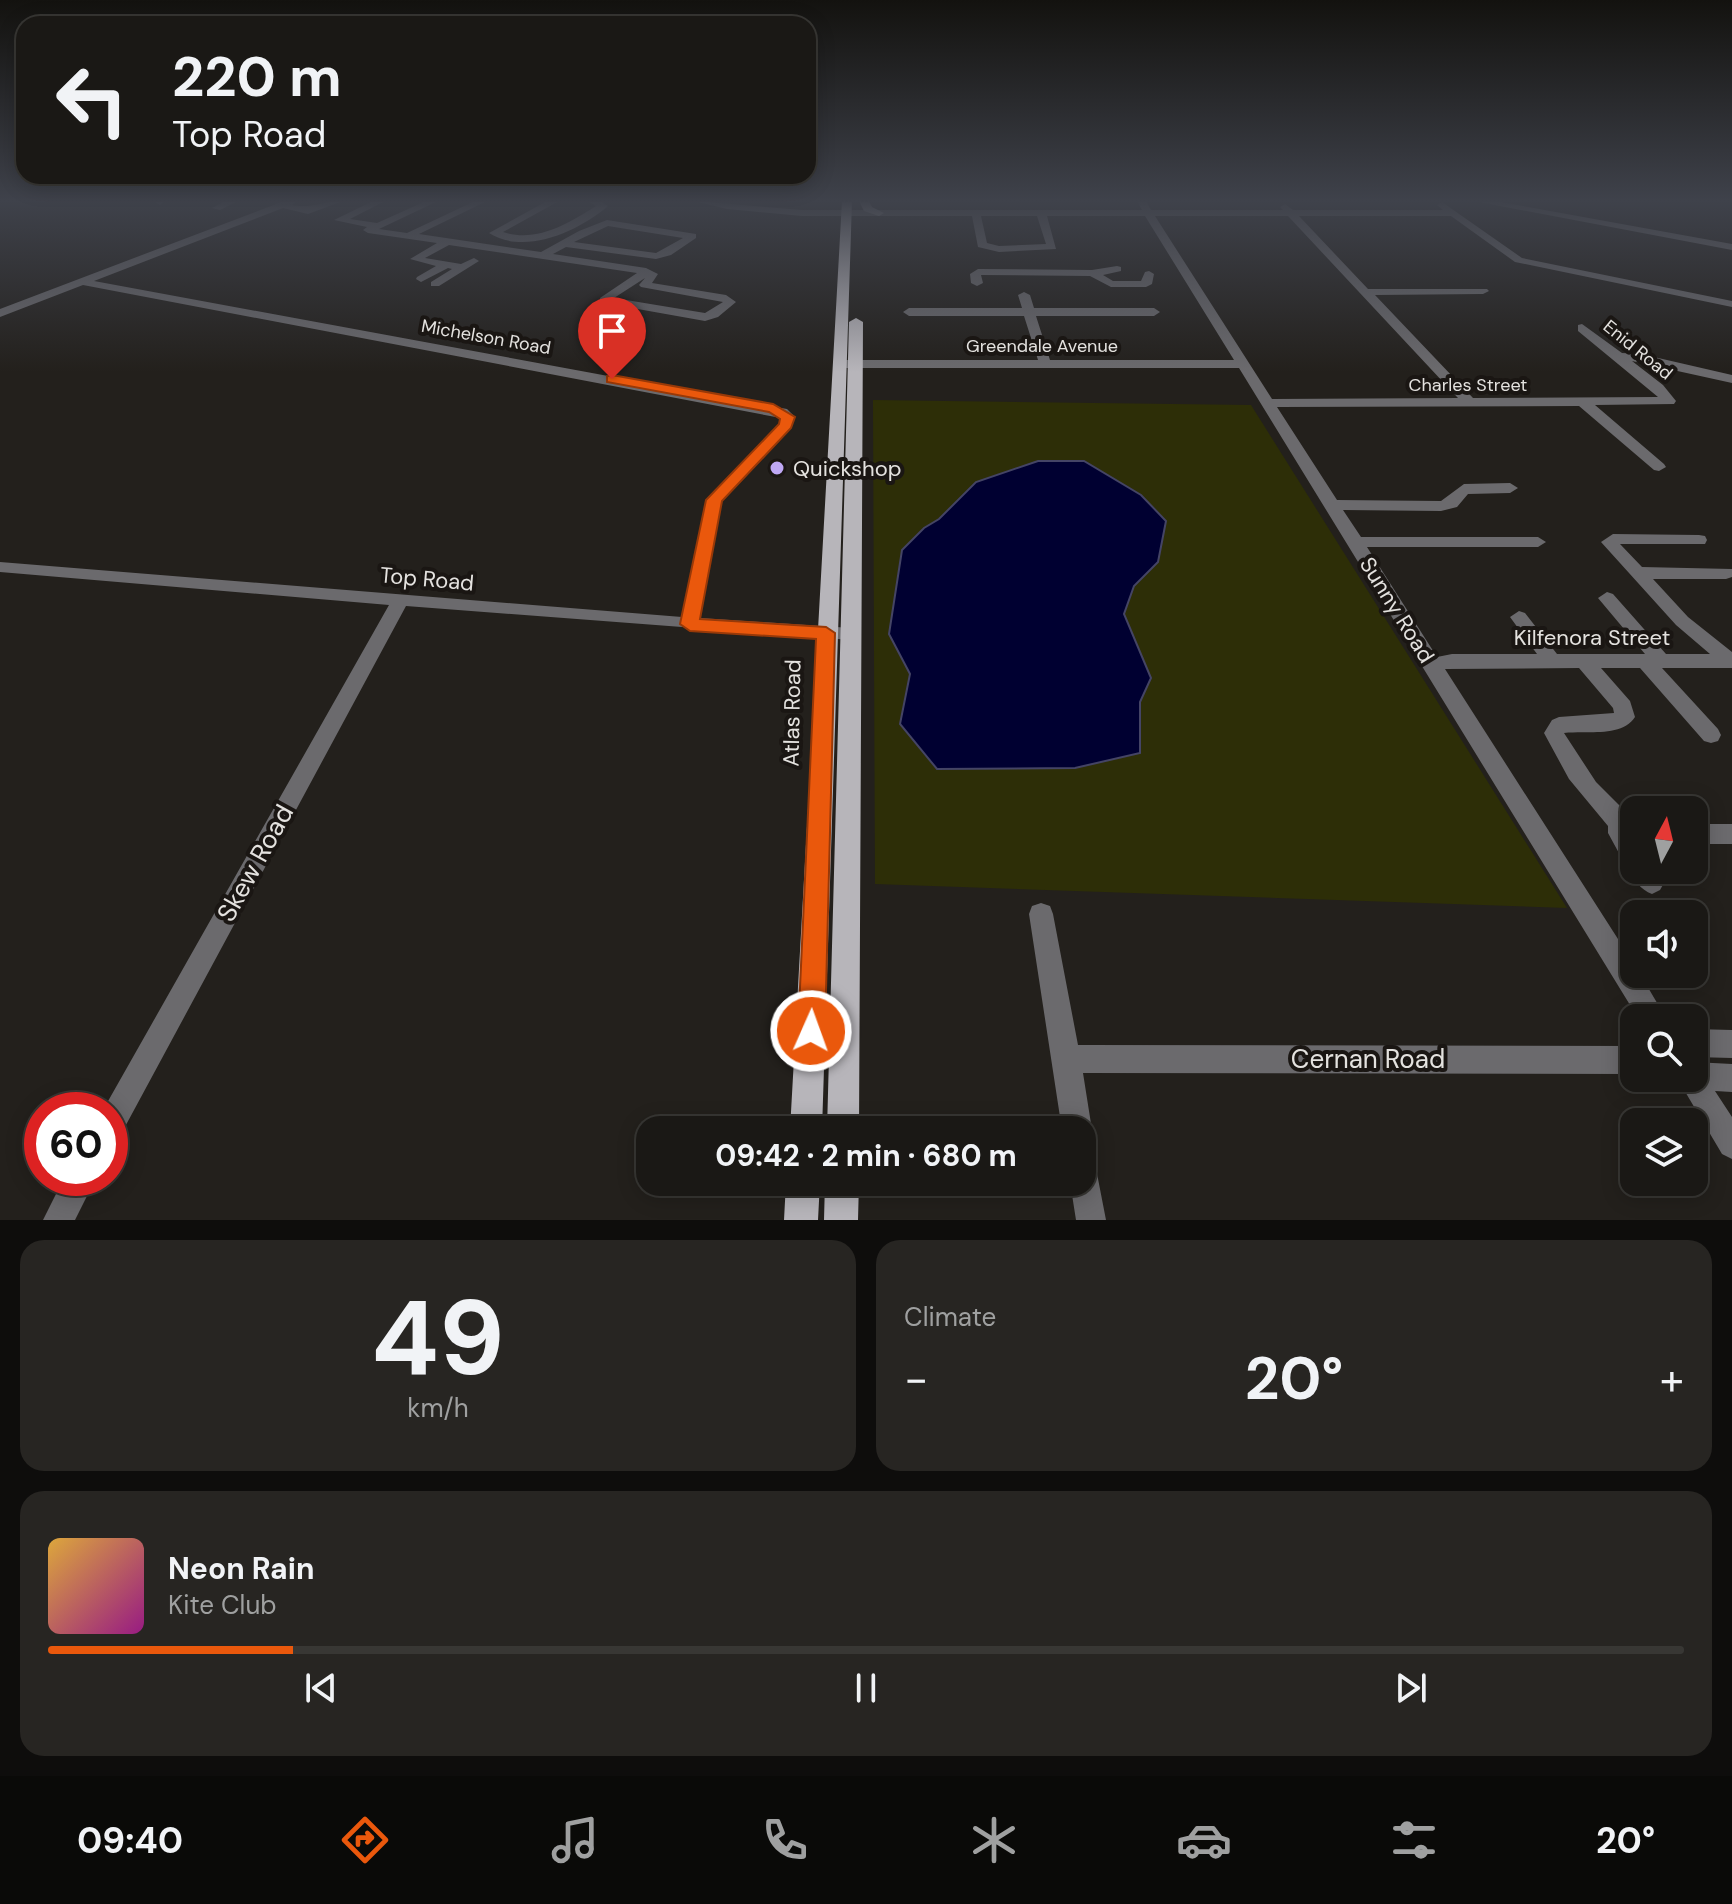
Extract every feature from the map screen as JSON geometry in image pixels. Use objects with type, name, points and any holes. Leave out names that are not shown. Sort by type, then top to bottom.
[{"type":"main road","name":"Atlas Road","points":[[843,1116],[851,634],[848,364],[851,258]]},
{"type":"main road","name":"Atlas Road","points":[[807,1116],[826,633],[848,364]]},
{"type":"main road","points":[[801,1220],[802,1196]]},
{"type":"main road","points":[[841,1220],[842,1196]]},
{"type":"street","points":[[0,313],[145,258]]},
{"type":"street","points":[[417,258],[463,268]]},
{"type":"street","points":[[561,258],[642,270],[653,274],[645,283],[647,286],[726,298],[730,302],[714,315],[705,317],[604,300],[634,282],[643,274],[642,270]]},
{"type":"street","points":[[609,261],[613,258]]},
{"type":"street","name":"Sunny Road","points":[[1165,258],[1171,274],[1243,364],[1644,1004]]},
{"type":"street","points":[[1333,258],[1470,403]]},
{"type":"street","points":[[1514,258],[1526,263],[1732,304]]},
{"type":"street","points":[[435,284],[474,261]]},
{"type":"street","points":[[421,279],[446,265]]},
{"type":"street","points":[[977,283],[977,273],[1092,273],[1117,269]]},
{"type":"street","points":[[1030,272],[1034,285]]},
{"type":"street","points":[[1057,273],[1074,284]]},
{"type":"street","points":[[1092,273],[1108,283],[1132,284],[1148,283],[1171,274]]},
{"type":"street","name":"Michelson Road","points":[[83,282],[782,412],[788,417],[786,425],[714,500],[690,624]]},
{"type":"street","points":[[1365,292],[1483,291]]},
{"type":"street","points":[[1024,295],[1045,363]]},
{"type":"street","points":[[909,312],[1154,312]]},
{"type":"street","name":"Enid Road","points":[[1584,333],[1620,357],[1669,401]]},
{"type":"street","points":[[1620,357],[1641,358],[1732,379]]},
{"type":"street","name":"Greendale Avenue","points":[[848,364],[1243,364]]},
{"type":"street","name":"Charles Street","points":[[1266,403],[1669,401]]},
{"type":"street","points":[[1584,403],[1659,467]]},
{"type":"street","points":[[1332,505],[1441,506],[1451,504],[1464,489],[1510,488]]},
{"type":"street","points":[[1699,540],[1610,540],[1682,621],[1732,661]]},
{"type":"street","points":[[1355,542],[1538,542]]},
{"type":"street","name":"Top Road","points":[[0,567],[690,624],[851,634]]},
{"type":"street","points":[[1639,573],[1726,573]]},
{"type":"street","points":[[1607,598],[1711,735]]},
{"type":"street","name":"Skew Road","points":[[128,1093],[400,601]]},
{"type":"street","points":[[1519,617],[1552,661]]},
{"type":"street","name":"Kilfenora Street","points":[[1428,659],[1732,661]]},
{"type":"street","points":[[1584,661],[1619,700],[1626,712],[1625,717],[1613,723],[1559,725],[1554,733],[1604,810],[1620,823]]},
{"type":"street","points":[[1041,914],[1075,1116]]},
{"type":"street","points":[[1708,1043],[1732,1044]]},
{"type":"street","name":"Cernan Road","points":[[1067,1061],[1620,1060]]},
{"type":"street","points":[[1708,1077],[1732,1078]]},
{"type":"street","points":[[1701,1092],[1732,1144]]},
{"type":"street","points":[[58,1220],[71,1196]]},
{"type":"street","points":[[1087,1196],[1091,1220]]},
{"type":"shaded area","points":[[873,400],[1251,405],[1567,908],[875,884]]},
{"type":"shaded area","points":[[1038,461],[1084,461],[1141,495],[1166,521],[1158,562],[1134,586],[1124,614],[1151,678],[1140,702],[1140,753],[1075,768],[937,769],[900,724],[910,674],[889,634],[902,550],[976,482]]},
{"type":"place","name":"Quickshop","points":[[777,468]]},
{"type":"route","points":[[612,379],[773,409],[788,417],[786,425],[714,500],[690,624],[826,633],[811,1031]]}]
